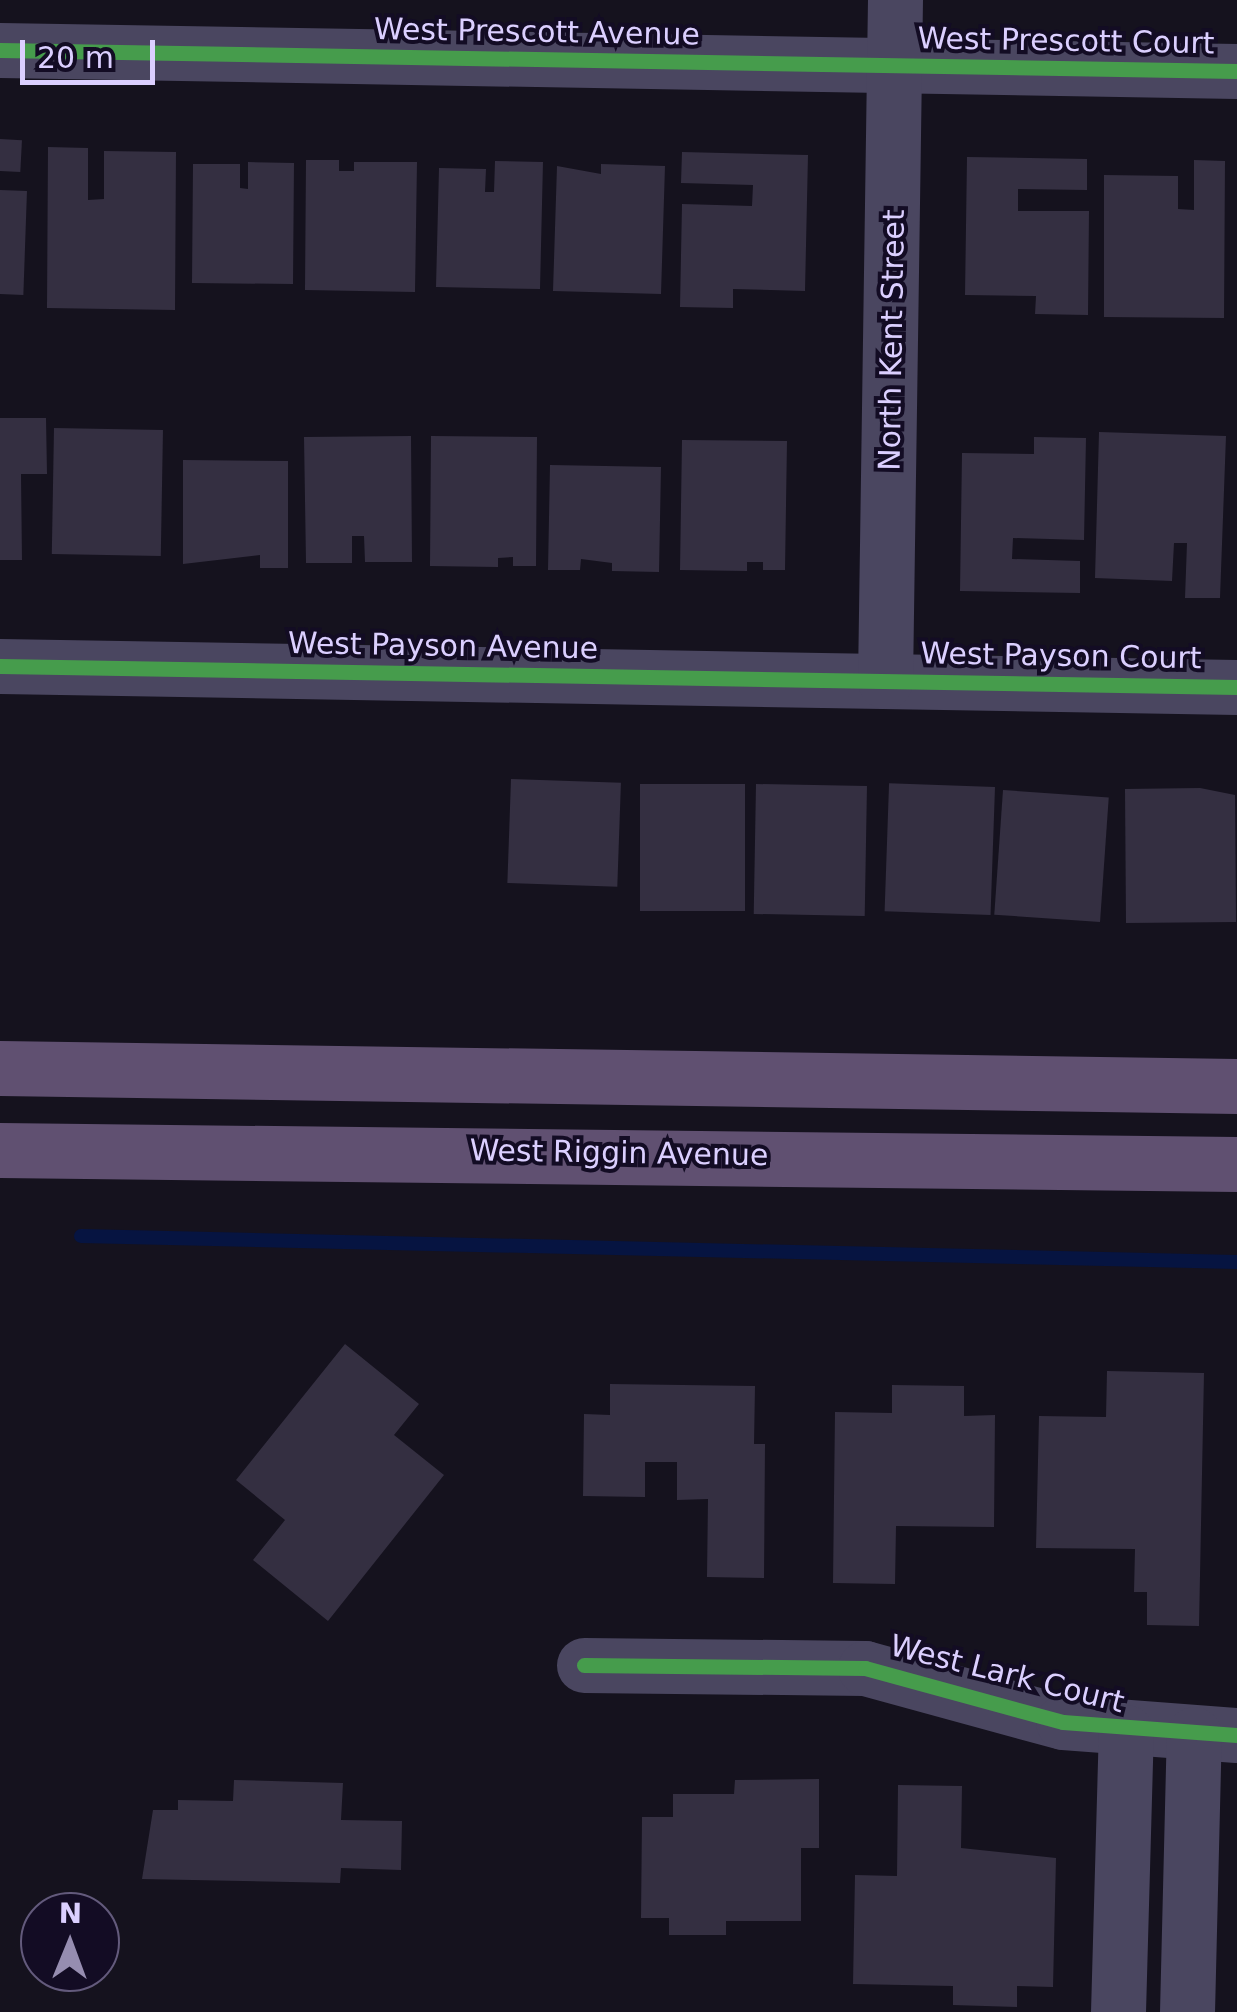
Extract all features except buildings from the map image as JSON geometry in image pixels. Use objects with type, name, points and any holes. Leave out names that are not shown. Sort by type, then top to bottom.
[{"type":"main road","points":[[0,1068],[1237,1086]]},
{"type":"main road","points":[[0,1100],[203,1101],[280,1072]]},
{"type":"main road","name":"West Riggin Avenue","points":[[0,1150],[1237,1164]]},
{"type":"street","name":"North Kent Street","points":[[884,680],[895,0]]},
{"type":"street","name":"West Prescott Avenue","points":[[0,50],[894,66]]},
{"type":"street","name":"West Prescott Court","points":[[894,66],[1237,71]]},
{"type":"street","name":"West Payson Avenue","points":[[0,666],[884,680]]},
{"type":"street","name":"West Payson Court","points":[[884,680],[1237,687]]},
{"type":"street","name":"West Lark Court","points":[[584,1666],[865,1668],[1126,1732],[1216,1734]]},
{"type":"street","points":[[1118,2012],[1126,1732]]},
{"type":"street","points":[[1187,2012],[1216,1734]]},
{"type":"waterway","points":[[81,1236],[1237,1262]]},
{"type":"cycle path","points":[[0,50],[1237,71]]},
{"type":"cycle path","points":[[0,666],[1237,687]]},
{"type":"cycle path","points":[[584,1665],[865,1668],[1063,1722],[1237,1735]]}]
